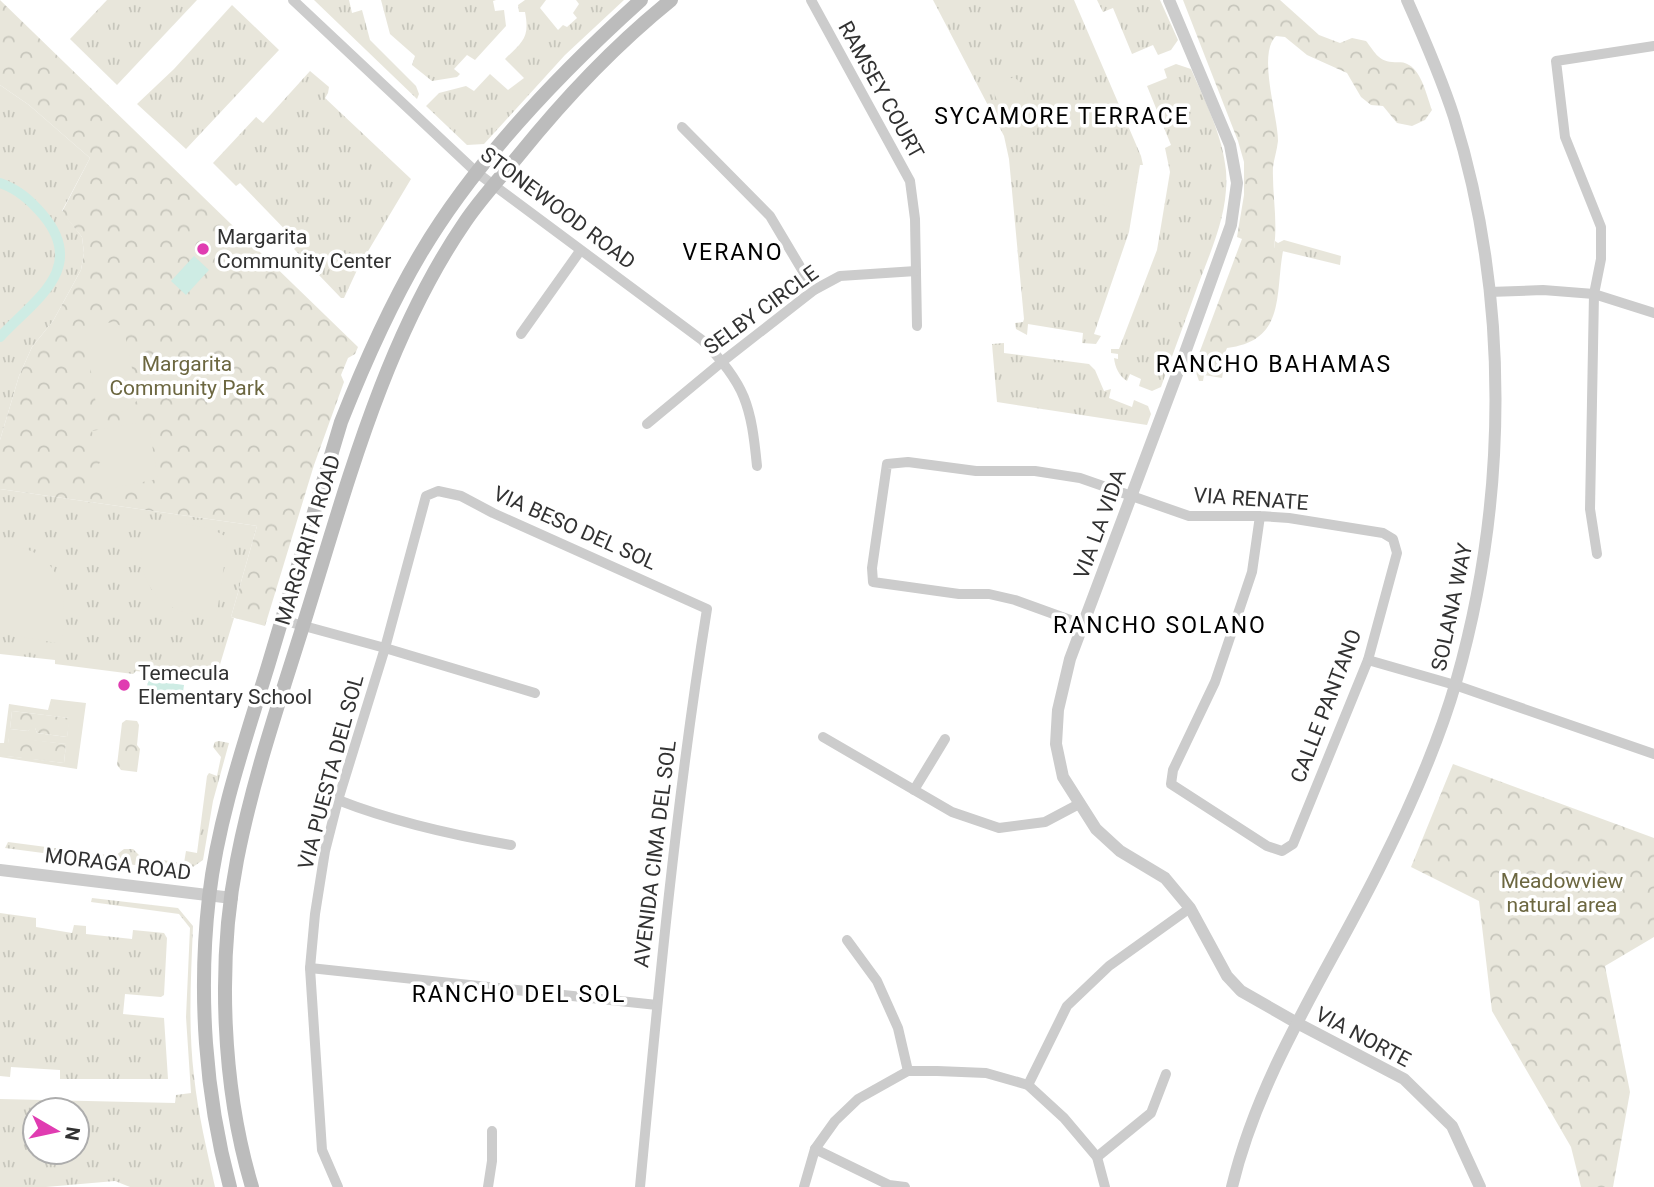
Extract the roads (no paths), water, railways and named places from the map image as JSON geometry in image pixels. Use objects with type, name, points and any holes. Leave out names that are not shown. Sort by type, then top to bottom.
[{"type":"main road","name":"MARGARITA ROAD","points":[[230,1187],[211,1098],[206,1034],[205,946],[209,895],[229,799],[341,422],[360,374],[421,253],[476,172],[565,72],[641,0]]},
{"type":"main road","name":"MARGARITA ROAD","points":[[252,1187],[232,1094],[226,1028],[226,966],[237,860],[254,790],[351,471],[386,375],[437,270],[465,222],[576,87],[634,30],[671,0]]},
{"type":"street","name":"STONEWOOD ROAD","points":[[293,0],[476,172],[702,340],[723,361],[742,388],[753,422],[757,466]]},
{"type":"street","name":"RAMSEY COURT","points":[[811,0],[910,181],[915,219],[917,326]]},
{"type":"street","name":"VIA LA VIDA","points":[[1169,0],[1230,145],[1237,183],[1236,202],[1220,257],[1070,659],[1058,710],[1056,744],[1063,777],[1096,830],[1120,851],[1164,878],[1190,908],[1227,976],[1241,991],[1297,1023]]},
{"type":"street","name":"SOLANA WAY","points":[[1232,1187],[1255,1112],[1297,1023],[1382,863],[1428,764],[1455,685],[1481,570],[1494,456],[1494,368],[1489,292],[1481,230],[1454,117],[1407,0]]},
{"type":"street","points":[[1597,554],[1590,509],[1594,293],[1601,259],[1601,227],[1565,136],[1556,61],[1654,46]]},
{"type":"street","points":[[682,127],[770,216],[814,290]]},
{"type":"street","points":[[521,334],[580,251]]},
{"type":"street","name":"SELBY CIRCLE","points":[[647,424],[814,290],[840,276],[916,271]]},
{"type":"street","points":[[1489,292],[1543,290],[1594,293],[1654,313]]},
{"type":"street","name":"VIA RENATE","points":[[1084,625],[1015,600],[989,594],[959,594],[873,582],[872,568],[887,464],[908,462],[976,471],[1035,471],[1080,478],[1189,516],[1289,518],[1383,533],[1393,539],[1397,553]]},
{"type":"street","name":"VIA BESO DEL SOL","points":[[426,496],[438,491],[461,496],[707,609]]},
{"type":"street","name":"VIA PUESTA DEL SOL","points":[[338,1187],[322,1150],[310,968],[315,914],[325,851],[338,800],[386,648],[426,496]]},
{"type":"street","name":"CALLE PANTANO","points":[[1260,516],[1252,572],[1215,682],[1173,769],[1171,784],[1267,846],[1282,851],[1293,844],[1367,660],[1397,553]]},
{"type":"street","name":"AVENIDA CIMA DEL SOL","points":[[640,1187],[657,1005],[691,709],[707,609]]},
{"type":"street","points":[[282,620],[535,693]]},
{"type":"street","points":[[1367,660],[1455,685],[1654,754]]},
{"type":"street","points":[[823,737],[952,812],[999,828],[1045,822],[1079,804]]},
{"type":"street","points":[[914,790],[945,739]]},
{"type":"street","points":[[338,800],[363,810],[451,835],[510,845]]},
{"type":"street","name":"MORAGA ROAD","points":[[0,870],[232,898]]},
{"type":"street","points":[[1028,1085],[1068,1006],[1109,966],[1190,908]]},
{"type":"street","points":[[847,940],[877,981],[898,1027],[908,1071]]},
{"type":"street","points":[[310,968],[657,1005]]},
{"type":"street","name":"VIA NORTE","points":[[1297,1023],[1404,1079],[1452,1126],[1480,1187]]},
{"type":"street","points":[[804,1187],[815,1149],[835,1121],[858,1099],[908,1071],[986,1073],[1028,1085],[1064,1118],[1097,1157],[1105,1187]]},
{"type":"street","points":[[1097,1157],[1151,1112],[1166,1074]]},
{"type":"street","points":[[488,1187],[492,1161],[492,1130]]},
{"type":"street","points":[[815,1149],[889,1185],[905,1187]]},
{"type":"waterway","points":[[0,183],[24,196],[43,215],[55,234],[60,252],[58,268],[51,282],[0,337]]},
{"type":"place","name":"Margarita Community Center","points":[[203,249]]},
{"type":"place","name":"Temecula Elementary School","points":[[124,685]]},
{"type":"district","name":"SYCAMORE TERRACE","points":[[1062,116]]},
{"type":"district","name":"VERANO","points":[[733,252]]},
{"type":"district","name":"RANCHO BAHAMAS","points":[[1274,364]]},
{"type":"district","name":"RANCHO SOLANO","points":[[1160,625]]},
{"type":"district","name":"RANCHO DEL SOL","points":[[519,994]]},
{"type":"park label","name":"Margarita Community Park","points":[[187,376]]},
{"type":"park label","name":"Meadowview natural area","points":[[1562,893]]}]
